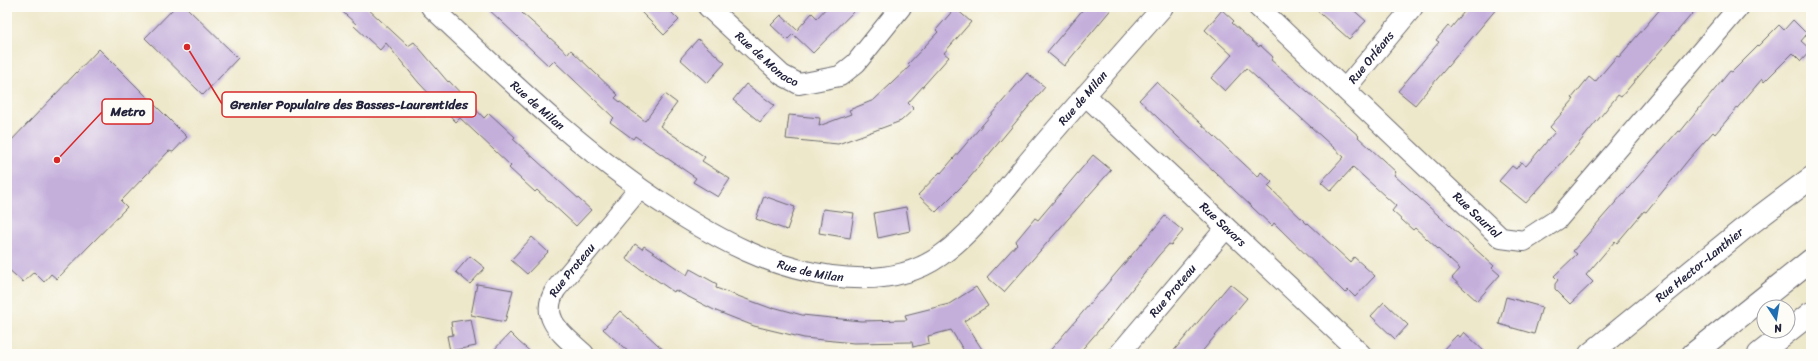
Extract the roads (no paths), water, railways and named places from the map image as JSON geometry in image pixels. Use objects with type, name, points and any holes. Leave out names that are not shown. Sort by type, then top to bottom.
[{"type":"main road","name":"Rue Hector-Lanthier","points":[[1590,354],[1742,230],[1811,178]]},
{"type":"main road","points":[[1694,354],[1811,260]]},
{"type":"main road","points":[[1759,354],[1811,313]]},
{"type":"street","name":"Rue de Milan","points":[[431,7],[558,124],[592,153],[639,189],[713,236],[770,262],[802,271],[838,277],[868,278],[909,271],[930,262],[960,240],[1163,7]]},
{"type":"street","name":"Rue de Monaco","points":[[708,7],[782,75],[799,84],[840,76],[856,63],[901,7]]},
{"type":"street","name":"Rue Sauriol","points":[[1258,7],[1501,238],[1524,241],[1558,219],[1739,7]]},
{"type":"street","name":"Rue Orléans","points":[[1345,89],[1413,7]]},
{"type":"street","name":"Rue Savars","points":[[1085,95],[1361,354]]},
{"type":"street","name":"Rue Proteau","points":[[584,354],[558,330],[552,322],[550,308],[551,298],[639,189]]},
{"type":"street","name":"Rue Proteau","points":[[1119,354],[1226,228]]},
{"type":"place","name":"Grenier Populaire des Basses-Laurentides","points":[[187,47]]},
{"type":"place","name":"Metro","points":[[57,160]]}]
